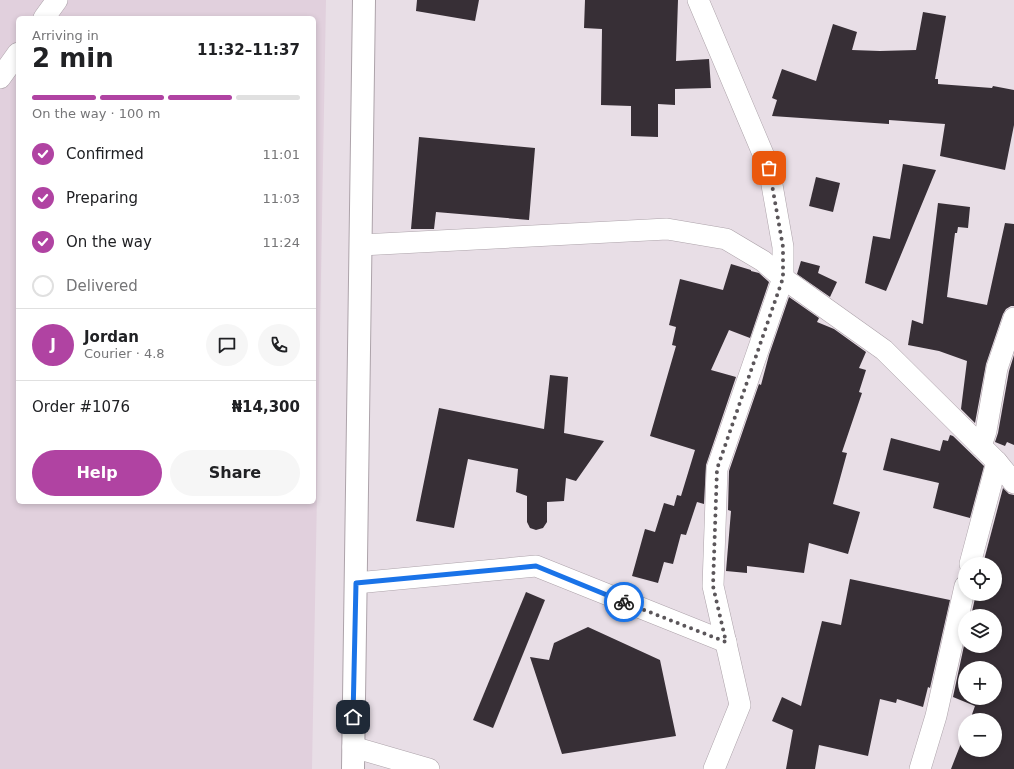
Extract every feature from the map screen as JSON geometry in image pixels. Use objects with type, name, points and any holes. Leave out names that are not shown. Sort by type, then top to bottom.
[{"type":"street","points":[[45,16],[57,0]]},
{"type":"street","points":[[353,769],[364,0]]},
{"type":"street","points":[[698,0],[769,168],[783,247],[783,278],[717,469],[713,586],[740,706],[714,769]]},
{"type":"street","points":[[0,78],[16,56]]},
{"type":"street","points":[[361,245],[667,228],[726,239],[764,261],[783,278],[884,350],[997,462],[1014,483]]},
{"type":"street","points":[[981,446],[986,431],[997,368],[1014,318]]},
{"type":"street","points":[[972,557],[997,462]]},
{"type":"street","points":[[356,583],[536,566],[726,642]]},
{"type":"street","points":[[920,769],[936,716],[962,601]]},
{"type":"street","points":[[353,747],[428,769]]},
{"type":"shaded area","points":[[0,0],[326,0],[312,769],[0,769]]},
{"type":"building","points":[[417,0],[479,0],[475,21],[416,11]]},
{"type":"building","points":[[585,0],[678,0],[676,61],[709,59],[711,88],[675,89],[675,105],[658,104],[658,137],[631,136],[631,106],[601,105],[602,29],[584,28]]},
{"type":"building","points":[[923,12],[946,16],[935,79],[938,79],[938,84],[992,88],[993,86],[1014,90],[1014,125],[1005,170],[940,156],[945,124],[889,120],[889,124],[772,116],[777,100],[772,98],[782,69],[816,81],[833,24],[857,32],[852,50],[916,50]]},
{"type":"building","points":[[419,137],[535,148],[529,220],[436,212],[434,229],[411,229]]},
{"type":"building","points":[[903,164],[936,170],[886,291],[865,283],[873,236],[890,239]]},
{"type":"building","points":[[816,177],[840,183],[833,212],[809,206]]},
{"type":"building","points":[[938,203],[970,207],[968,228],[958,227],[957,233],[955,233],[947,297],[987,305],[1005,223],[1014,224],[1014,306],[1006,309],[1003,314],[986,364],[975,423],[961,409],[967,361],[939,351],[908,345],[912,320],[923,324]]},
{"type":"building","points":[[801,261],[820,266],[818,273],[837,282],[830,297],[797,274]]},
{"type":"building","points":[[731,264],[759,273],[769,282],[750,338],[729,330],[711,370],[736,377],[706,465],[704,504],[697,502],[686,535],[681,534],[673,564],[664,562],[658,583],[632,576],[645,529],[655,532],[664,503],[674,506],[677,495],[681,496],[695,450],[650,436],[676,346],[672,345],[676,327],[669,325],[680,279],[723,290]]},
{"type":"building","points":[[789,297],[819,318],[817,322],[834,329],[866,352],[859,368],[866,370],[859,392],[862,393],[842,452],[847,453],[833,504],[860,512],[848,554],[809,543],[804,573],[747,566],[747,573],[726,571],[731,511],[728,510],[729,471],[759,384],[761,385],[769,355]]},
{"type":"building","points":[[1014,355],[1014,445],[1007,442],[1005,446],[995,442],[998,433],[1009,371]]},
{"type":"building","points":[[550,375],[568,377],[564,433],[604,441],[576,481],[566,478],[564,501],[547,502],[547,522],[543,528],[536,530],[530,528],[527,522],[527,496],[516,492],[518,469],[468,459],[454,528],[416,521],[439,408],[544,429]]},
{"type":"building","points":[[950,435],[953,436],[984,466],[970,518],[933,508],[939,483],[883,470],[891,438],[940,451],[943,440],[948,441]]},
{"type":"building","points":[[1003,488],[1009,494],[1014,495],[1014,769],[951,769],[958,751],[958,757],[1002,757],[1002,713],[972,713],[975,706],[973,705],[1002,705],[1002,661],[961,661],[962,653],[1002,653],[1002,609],[973,609],[974,601],[1002,601],[1002,557],[985,557]]},
{"type":"building","points":[[850,579],[950,600],[930,688],[928,687],[923,707],[897,699],[896,703],[880,699],[868,756],[819,745],[815,769],[786,769],[793,730],[772,721],[782,697],[801,706],[822,621],[841,625]]},
{"type":"building","points":[[526,592],[545,600],[493,728],[473,720]]},
{"type":"building","points":[[588,627],[660,660],[676,736],[562,754],[530,657],[549,660],[554,643]]},
{"type":"building","points":[[958,674],[958,699],[953,697]]},
{"type":"way so far","points":[[624,602],[726,642],[713,586],[717,469],[783,278],[783,247],[769,168]]},
{"type":"route","points":[[353,717],[356,583],[536,566],[624,602]]}]
